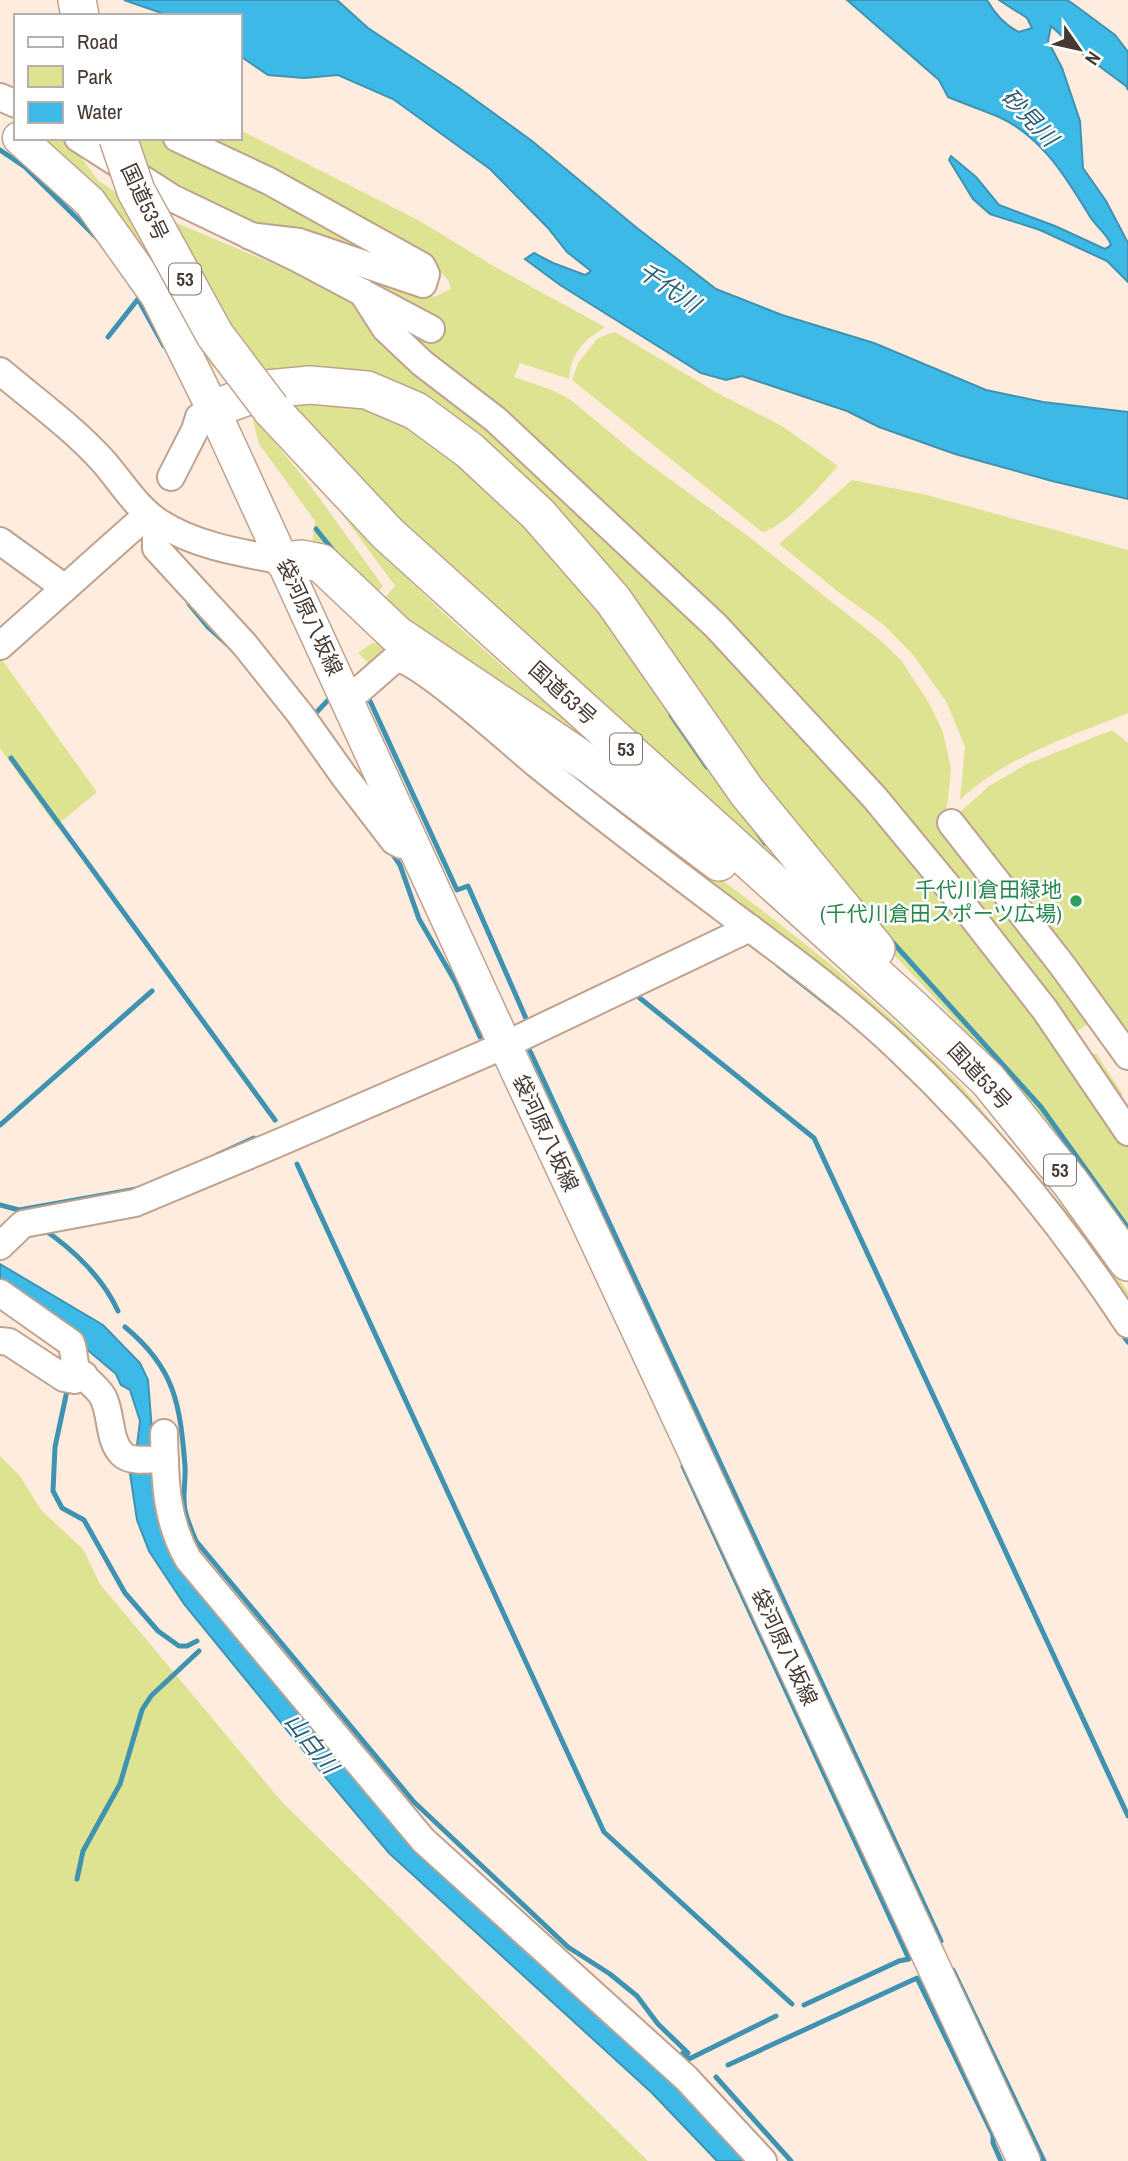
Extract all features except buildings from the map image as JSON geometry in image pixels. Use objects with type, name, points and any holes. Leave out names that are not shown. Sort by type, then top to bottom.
[{"type":"highway","name":"国道53号","points":[[119,140],[136,191],[215,335],[271,410],[388,534],[910,1006],[988,1080],[1070,1182],[1128,1262]]},
{"type":"highway","points":[[213,409],[267,388],[310,385],[367,390],[416,411],[469,450],[538,514],[613,600],[747,792],[821,884],[988,1080]]},
{"type":"highway","points":[[284,561],[301,559],[321,563],[396,634],[592,766],[910,1006]]},
{"type":"main road","name":"袋河原八坂線","points":[[0,122],[14,134]]},
{"type":"main road","name":"袋河原八坂線","points":[[20,140],[90,202],[157,296],[284,561],[505,1045],[1024,2161]]},
{"type":"street","points":[[81,140],[172,198],[431,329]]},
{"type":"street","points":[[181,140],[269,181],[422,265],[426,274],[423,284],[299,242],[250,236]]},
{"type":"street","points":[[362,292],[385,328],[394,337],[422,363],[495,419],[716,626],[875,798],[1045,1010],[1128,1132]]},
{"type":"street","points":[[0,371],[101,458],[154,519],[178,533],[222,548],[284,561]]},
{"type":"street","points":[[171,477],[195,430],[198,417],[213,409]]},
{"type":"street","points":[[0,646],[65,588],[154,519]]},
{"type":"street","points":[[154,519],[156,548],[253,655],[394,841],[402,845],[414,844]]},
{"type":"street","points":[[0,541],[65,588]]},
{"type":"street","points":[[348,700],[397,658],[405,659],[444,687],[640,846],[842,999],[898,1048],[965,1116],[1034,1195],[1098,1279],[1128,1324]]},
{"type":"street","points":[[951,823],[1062,965],[1128,1056]]},
{"type":"street","points":[[0,1246],[23,1224],[135,1203],[505,1045],[750,928]]},
{"type":"street","points":[[0,1293],[71,1342],[75,1352],[74,1365],[103,1397],[120,1453],[128,1458],[164,1446],[167,1504],[178,1542],[188,1559],[423,1840],[686,2078],[763,2161]]},
{"type":"street","points":[[0,1341],[9,1342],[64,1378],[75,1380],[84,1375]]},
{"type":"green space","points":[[242,131],[420,221],[495,267],[605,327],[580,348],[569,379],[520,363],[514,377],[552,390],[571,400],[642,459],[748,536],[879,639],[901,660],[929,703],[943,732],[951,769],[942,825],[1092,1021],[1071,1035],[877,791],[304,249],[434,297],[451,289],[443,274],[192,140],[242,140]]},
{"type":"green space","points":[[37,140],[70,140],[80,146],[82,159],[98,180],[125,199],[184,313],[221,374],[206,361]]},
{"type":"green space","points":[[136,140],[163,140],[257,181],[405,264],[259,225],[146,168]]},
{"type":"green space","points":[[172,221],[343,293],[553,480],[723,645],[973,929],[1128,1144],[1128,1235],[1038,1113],[865,924],[441,415],[267,377],[235,333]]},
{"type":"green space","points":[[615,332],[721,395],[782,426],[838,466],[792,514],[762,532],[572,380],[578,363],[598,338]]},
{"type":"green space","points":[[296,397],[366,400],[410,420],[561,554],[795,876],[514,636],[289,410]]},
{"type":"green space","points":[[256,420],[310,485],[383,586],[371,601],[312,543],[315,521],[259,444],[253,421]]},
{"type":"green space","points":[[312,473],[355,524],[449,618],[661,800],[377,607],[395,586]]},
{"type":"green space","points":[[852,480],[927,495],[1128,550],[1128,713],[1018,760],[978,785],[960,800],[965,747],[947,703],[914,656],[884,625],[779,544]]},
{"type":"green space","points":[[372,643],[384,644],[393,649],[374,668],[358,653]]},
{"type":"green space","points":[[0,657],[97,792],[56,826],[0,748]]},
{"type":"green space","points":[[475,700],[767,914],[829,963],[899,1025],[960,1084],[1102,1254],[1128,1292],[1128,1312],[1008,1153]]},
{"type":"green space","name":"千代川倉田緑地 (千代川倉田スポーツ広場)","points":[[1112,730],[1128,743],[1128,1041],[958,814],[989,786],[1027,764]]},
{"type":"green space","points":[[1096,1053],[1123,1095],[1116,1101],[1088,1058]]},
{"type":"green space","points":[[0,1456],[20,1476],[41,1510],[83,1549],[100,1584],[282,1802],[648,2161],[0,2161]]},
{"type":"water","name":"千代川","points":[[124,0],[337,0],[368,28],[459,88],[532,141],[716,289],[782,315],[874,343],[986,390],[1043,402],[1128,412],[1128,499],[955,454],[879,427],[847,411],[742,376],[726,380],[701,373],[560,285],[525,259],[534,253],[585,275],[591,271],[567,252],[548,228],[490,169],[393,99],[338,75],[304,78],[268,75],[242,57],[242,14],[164,14]]},
{"type":"water","name":"砂見川","points":[[847,0],[987,0],[1000,19],[1019,32],[1032,28],[1027,18],[999,0],[1067,0],[1115,35],[1128,52],[1128,90],[1051,26],[1048,41],[1062,68],[1080,121],[1083,168],[1106,201],[1128,243],[1128,282],[1107,261],[1040,230],[990,214],[973,199],[949,160],[951,156],[976,177],[999,205],[1105,249],[1111,245],[1040,146],[1014,125],[999,117],[948,97],[939,80]]},
{"type":"water","name":"山白川","points":[[0,1264],[103,1325],[140,1363],[148,1380],[153,1443],[191,1577],[596,2006],[751,2161],[717,2161],[652,2093],[389,1853],[322,1773],[184,1604],[149,1551],[137,1520],[129,1467],[136,1453],[140,1421],[130,1390],[121,1385],[116,1374],[70,1335],[0,1289]]},
{"type":"waterway","points":[[0,150],[25,167],[98,239]]},
{"type":"waterway","points":[[108,337],[138,299],[164,346]]},
{"type":"waterway","points":[[316,529],[336,554]]},
{"type":"waterway","points":[[189,604],[208,627],[230,647]]},
{"type":"waterway","points":[[312,717],[332,696]]},
{"type":"waterway","points":[[370,701],[457,890],[468,886],[528,1023]]},
{"type":"waterway","points":[[671,715],[707,767]]},
{"type":"waterway","points":[[11,758],[275,1120]]},
{"type":"waterway","points":[[758,833],[765,843]]},
{"type":"waterway","points":[[390,850],[400,865],[419,919],[456,983],[480,1037]]},
{"type":"waterway","points":[[887,936],[1041,1107],[1128,1228]]},
{"type":"waterway","points":[[778,965],[839,1013]]},
{"type":"waterway","points":[[0,1125],[152,991]]},
{"type":"waterway","points":[[632,997],[636,995],[814,1138],[1128,1816]]},
{"type":"waterway","points":[[530,1051],[941,1941]]},
{"type":"waterway","points":[[217,1155],[254,1138]]},
{"type":"waterway","points":[[297,1164],[604,1832],[792,2004]]},
{"type":"waterway","points":[[0,1205],[19,1210],[137,1189]]},
{"type":"waterway","points":[[43,1229],[86,1265],[104,1287],[118,1311]]},
{"type":"waterway","points":[[125,1327],[155,1357],[172,1389],[181,1424],[185,1510],[196,1541],[414,1802],[568,1947],[610,1974],[637,1996],[658,2024],[688,2053]]},
{"type":"waterway","points":[[1120,1331],[1128,1342]]},
{"type":"waterway","points":[[68,1386],[55,1447],[53,1491],[62,1508],[84,1520],[125,1593],[158,1631],[179,1646],[187,1646],[197,1641]]},
{"type":"waterway","points":[[683,1466],[909,1959],[899,1961],[804,2005]]},
{"type":"waterway","points":[[77,1879],[83,1851],[120,1784],[142,1710],[151,1696],[199,1651]]},
{"type":"waterway","points":[[953,1970],[1044,2161]]},
{"type":"waterway","points":[[728,2065],[917,1978],[993,2135],[993,2143],[1001,2161]]},
{"type":"waterway","points":[[679,2058],[683,2053],[689,2059],[776,2016]]},
{"type":"waterway","points":[[716,2077],[791,2161]]},
{"type":"place","name":"千代川倉田緑地 (千代川倉田スポーツ広場)","points":[[1076,901]]}]
